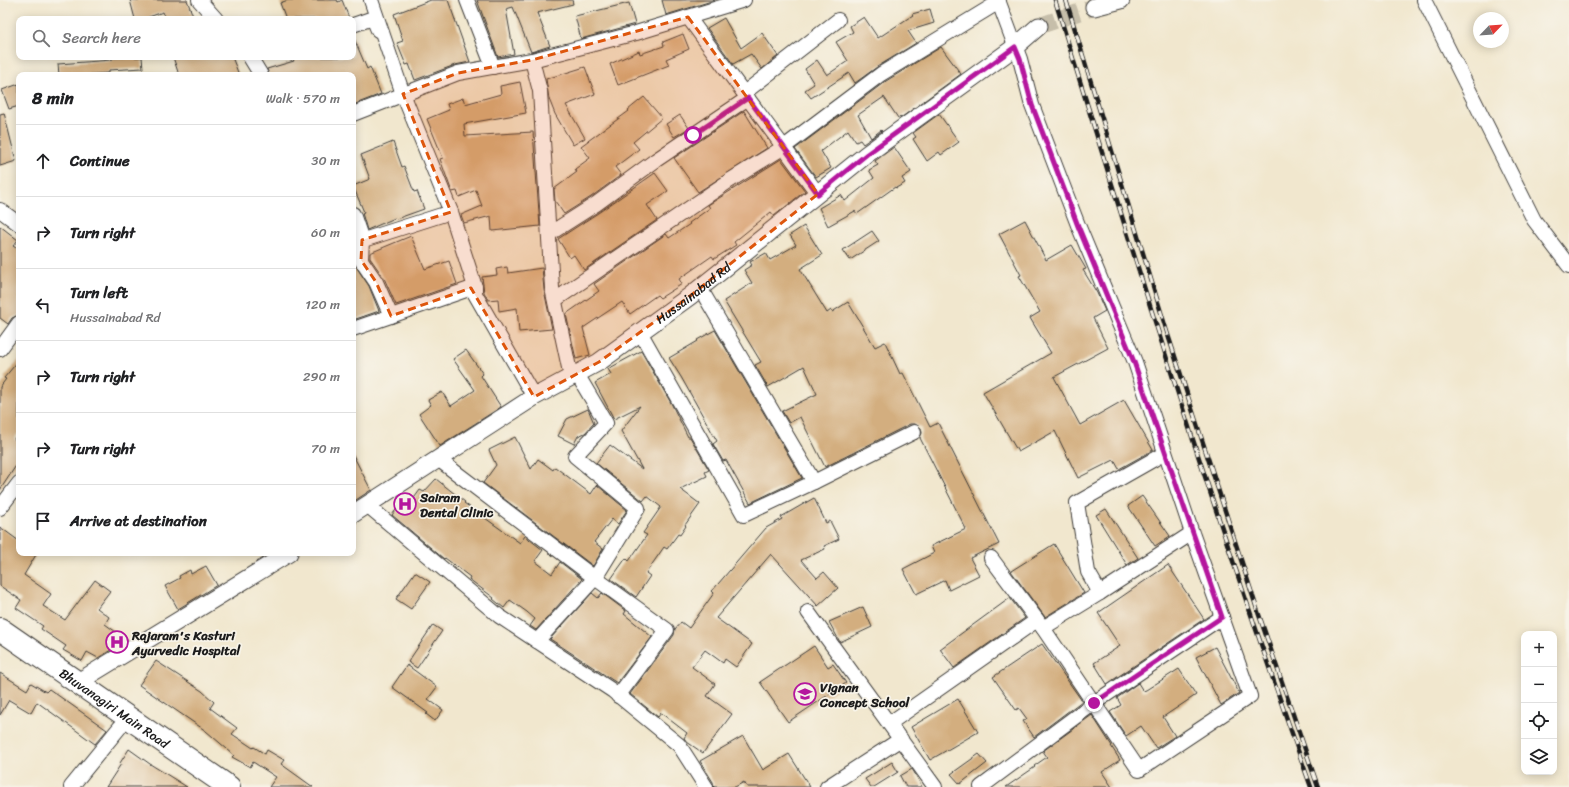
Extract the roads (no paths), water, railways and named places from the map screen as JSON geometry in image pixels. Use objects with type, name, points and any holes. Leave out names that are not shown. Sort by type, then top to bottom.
[{"type":"main road","name":"Bhuvanagiri Main Road","points":[[0,629],[229,787]]},
{"type":"main road","name":"Bhuvanagiri Main Road","points":[[0,645],[206,787]]},
{"type":"street","points":[[199,0],[213,16]]},
{"type":"street","points":[[371,0],[403,94]]},
{"type":"street","points":[[466,0],[493,67]]},
{"type":"street","points":[[356,113],[458,73],[532,60],[636,33],[744,0]]},
{"type":"street","points":[[1094,6],[1121,0]]},
{"type":"street","points":[[1424,0],[1534,220],[1569,266]]},
{"type":"street","points":[[555,300],[729,181],[784,147],[881,74],[998,1],[1020,59],[1032,105],[1078,226],[1134,362],[1192,533],[1250,696],[1139,770],[1040,624],[991,558]]},
{"type":"street","points":[[688,17],[818,194]]},
{"type":"street","points":[[356,24],[373,18],[450,212],[475,287],[475,294],[534,397]]},
{"type":"street","points":[[549,234],[596,204],[746,95],[838,20]]},
{"type":"street","name":"Hussainabad Rd","points":[[360,509],[534,397],[599,362],[700,288],[867,154],[1015,47],[1039,26]]},
{"type":"street","points":[[257,60],[260,72]]},
{"type":"street","points":[[532,60],[540,91],[552,288],[574,376],[606,423],[575,456],[638,508],[595,578],[537,641]]},
{"type":"street","points":[[0,210],[16,222]]},
{"type":"street","points":[[358,241],[450,212]]},
{"type":"street","points":[[356,230],[361,260],[376,282],[390,316]]},
{"type":"street","points":[[356,328],[475,287]]},
{"type":"street","points":[[700,288],[814,482]]},
{"type":"street","points":[[0,349],[16,327]]},
{"type":"street","points":[[640,332],[744,515],[914,432]]},
{"type":"street","points":[[1100,593],[1088,572],[1076,502],[1165,453]]},
{"type":"street","points":[[438,459],[595,578],[667,630],[618,696]]},
{"type":"street","points":[[0,508],[16,487]]},
{"type":"street","points":[[360,509],[499,616],[618,696],[679,745],[706,787]]},
{"type":"street","points":[[890,723],[1040,624],[1100,593],[1192,533]]},
{"type":"street","points":[[78,682],[284,556]]},
{"type":"street","points":[[808,612],[935,787]]},
{"type":"street","points":[[981,787],[1094,703],[1222,617]]},
{"type":"street","points":[[71,787],[120,727]]},
{"type":"street","points":[[827,787],[901,739]]},
{"type":"tunnel","points":[[1039,26],[1094,7]]},
{"type":"railway","points":[[1055,0],[1210,493],[1311,787]]},
{"type":"railway","points":[[1066,0],[1167,332],[1257,609],[1318,787]]},
{"type":"place","name":"Sairam Dental Clinic","points":[[405,504]]},
{"type":"place","name":"Rajaram's Kasturi Ayurvedic Hospital","points":[[117,642]]},
{"type":"place","name":"Vignan Concept School","points":[[805,694]]}]
